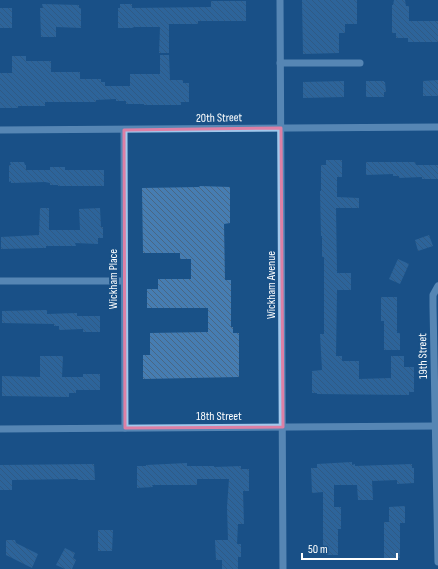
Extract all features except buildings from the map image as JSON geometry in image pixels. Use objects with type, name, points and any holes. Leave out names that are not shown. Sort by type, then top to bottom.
[{"type":"street","name":"Wickham Avenue","points":[[280,0],[283,569]]},
{"type":"street","points":[[280,63],[360,63]]},
{"type":"street","name":"20th Street","points":[[0,130],[438,127]]},
{"type":"street","name":"Wickham Place","points":[[124,130],[125,428]]},
{"type":"street","points":[[0,281],[124,281]]},
{"type":"street","name":"19th Street","points":[[438,286],[434,295],[432,306],[438,562]]},
{"type":"street","name":"18th Street","points":[[0,429],[436,426]]},
{"type":"highlighted area","points":[[281,128],[283,427],[125,428],[124,130]]}]
